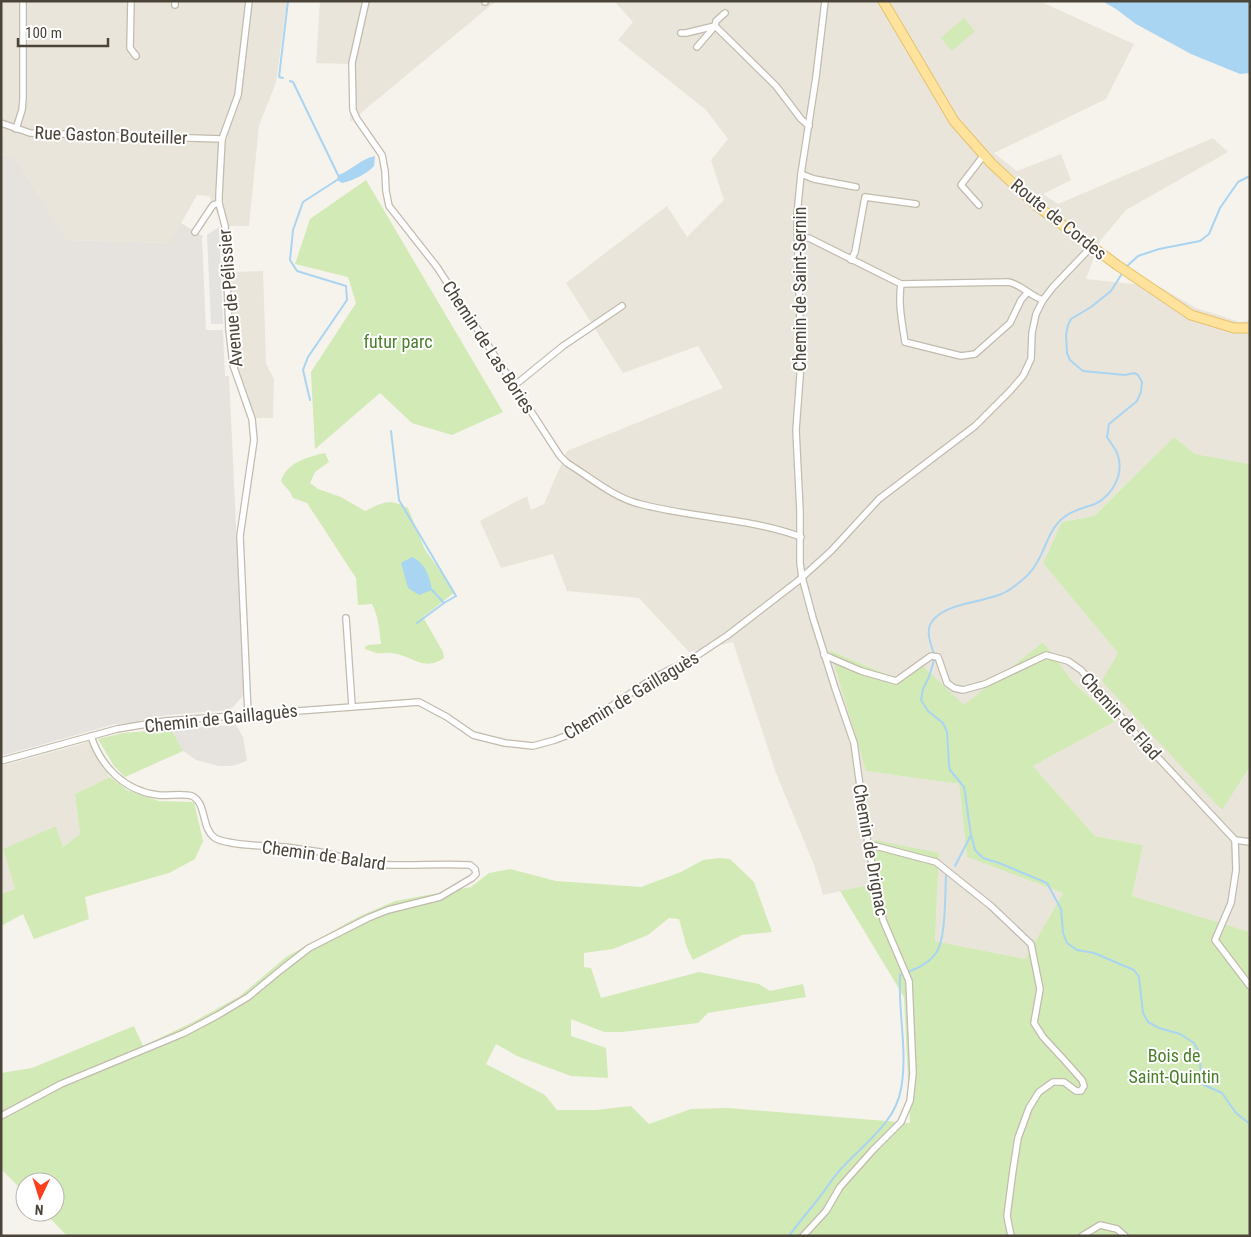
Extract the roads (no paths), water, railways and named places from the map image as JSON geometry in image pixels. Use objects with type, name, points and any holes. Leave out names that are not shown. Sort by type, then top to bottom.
[{"type":"main road","name":"Route de Cordes","points":[[884,1],[954,121],[984,155],[1037,206],[1117,265],[1191,315],[1234,328],[1250,328]]},
{"type":"street","points":[[16,129],[24,99],[23,1]]},
{"type":"street","points":[[131,1],[130,48],[136,56]]},
{"type":"street","name":"Avenue de Pélissier","points":[[248,714],[240,536],[254,440],[252,419],[232,365],[225,226],[219,203],[222,140],[238,94],[249,1]]},
{"type":"street","name":"Chemin de Las Bories","points":[[366,1],[352,64],[353,110],[357,119],[382,155],[386,191],[390,206],[436,267],[560,456],[567,463],[619,496],[639,504],[753,523],[782,530],[800,537]]},
{"type":"street","name":"Chemin de Saint-Sernin","points":[[802,577],[796,430],[801,363],[797,215],[825,1]]},
{"type":"street","points":[[697,47],[715,26],[716,21],[725,13]]},
{"type":"street","points":[[715,26],[776,86],[809,126]]},
{"type":"street","points":[[681,33],[686,34],[715,26]]},
{"type":"street","name":"Rue Gaston Bouteiller","points":[[1,123],[30,133],[222,140]]},
{"type":"street","points":[[979,205],[960,185],[984,155]]},
{"type":"street","points":[[801,174],[814,179],[856,187]]},
{"type":"street","points":[[851,260],[855,252],[865,197],[916,204]]},
{"type":"street","points":[[195,232],[213,205],[219,203]]},
{"type":"street","points":[[798,238],[809,238],[901,284],[1008,282],[1015,283],[1027,293],[1043,300]]},
{"type":"street","name":"Chemin de Gaillaguès","points":[[1,761],[117,729],[165,721],[419,702],[447,717],[473,735],[505,743],[533,746],[581,730],[610,707],[655,677],[695,657],[728,635],[802,577],[831,551],[878,499],[975,426],[1023,376],[1031,359],[1032,333],[1036,314],[1043,300],[1092,246]]},
{"type":"street","points":[[901,284],[899,296],[900,315],[906,342],[960,356],[975,354],[1010,323],[1021,300],[1027,293]]},
{"type":"street","points":[[513,385],[563,346],[622,306]]},
{"type":"street","name":"Chemin de Drignac","points":[[802,577],[824,654],[854,743],[868,844],[883,920],[907,974],[913,1073],[910,1101],[901,1122],[840,1187],[826,1211],[803,1236]]},
{"type":"street","points":[[346,618],[352,706]]},
{"type":"street","name":"Chemin de Flad","points":[[824,654],[861,671],[896,681],[931,656],[938,657],[947,683],[954,688],[963,690],[985,684],[1046,655],[1068,661],[1081,670],[1136,734],[1235,840]]},
{"type":"street","name":"Chemin de Balard","points":[[1,1116],[61,1084],[184,1033],[248,997],[309,948],[388,910],[440,897],[476,874],[475,869],[470,865],[371,864],[321,852],[237,843],[216,838],[210,833],[198,800],[190,795],[158,795],[141,791],[124,783],[113,774],[102,760],[91,736]]},
{"type":"street","points":[[1250,842],[1235,840],[1236,870],[1231,903],[1215,940],[1250,986]]},
{"type":"street","points":[[868,844],[936,862],[991,906],[1031,944],[1040,989],[1034,1023],[1042,1037],[1082,1080],[1084,1086],[1082,1091],[1076,1091],[1064,1082],[1053,1082],[1039,1092],[1029,1108],[1018,1138],[1013,1170],[1008,1216],[1011,1236]]},
{"type":"street","points":[[1082,1236],[1100,1225],[1117,1228],[1125,1236]]},
{"type":"water","points":[[1102,1],[1250,1],[1250,73],[1240,74],[1191,54],[1136,24]]},
{"type":"water","points":[[375,156],[374,166],[371,169],[355,179],[342,183],[337,180],[338,175]]},
{"type":"water","points":[[412,557],[424,567],[432,590],[419,595],[408,588],[401,563]]},
{"type":"waterway","points":[[283,78],[279,77],[288,1]]},
{"type":"waterway","points":[[290,81],[293,82],[338,175]]},
{"type":"waterway","points":[[1125,268],[1138,256],[1159,249],[1200,241],[1209,234],[1220,208],[1238,182],[1250,176]]},
{"type":"waterway","points":[[310,400],[303,370],[308,357],[347,300],[346,286],[297,271],[290,260],[293,230],[303,202],[337,180]]},
{"type":"waterway","points":[[934,654],[929,631],[935,618],[952,608],[1004,593],[1017,584],[1028,575],[1036,564],[1053,529],[1058,523],[1070,513],[1101,500],[1116,483],[1119,461],[1116,451],[1107,437],[1109,424],[1137,401],[1141,392],[1142,382],[1138,375],[1134,373],[1125,375],[1083,371],[1070,360],[1067,353],[1066,335],[1071,319],[1091,307],[1111,291],[1123,272]]},
{"type":"waterway","points":[[391,431],[399,500],[456,596],[444,603]]},
{"type":"waterway","points":[[417,623],[444,603],[432,590]]},
{"type":"waterway","points":[[934,660],[921,700],[928,711],[943,723],[947,732],[950,770],[964,787],[971,835],[955,866]]},
{"type":"waterway","points":[[971,835],[975,850],[983,858],[1047,883],[1061,909],[1063,933],[1067,943],[1077,950],[1094,953],[1134,970],[1139,977],[1143,1013],[1148,1022],[1159,1028],[1180,1034],[1194,1043],[1199,1052],[1202,1084],[1222,1093],[1236,1113],[1250,1124]]},
{"type":"waterway","points":[[789,1236],[837,1174],[885,1123],[898,1102],[904,1060],[900,975],[925,964],[933,957],[939,947],[942,938],[946,876]]},
{"type":"park label","name":"futur parc","points":[[398,341]]},
{"type":"park label","name":"Bois de Saint-Quintin","points":[[1174,1065]]}]
